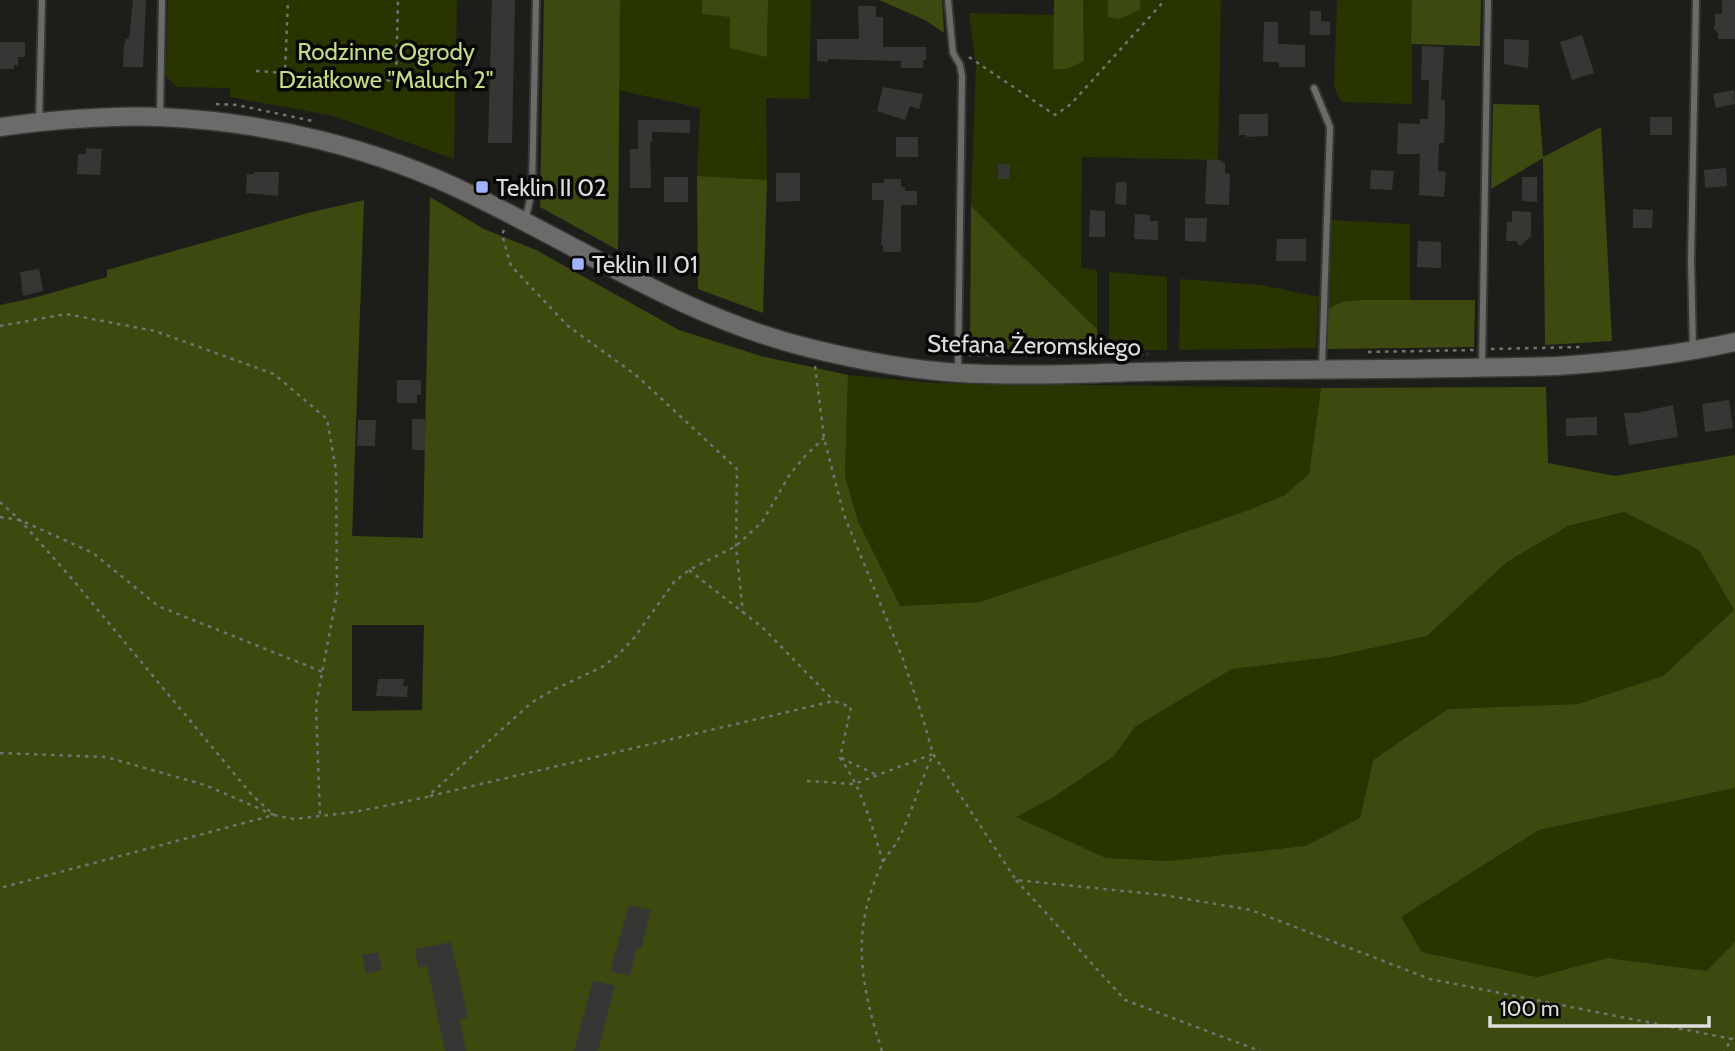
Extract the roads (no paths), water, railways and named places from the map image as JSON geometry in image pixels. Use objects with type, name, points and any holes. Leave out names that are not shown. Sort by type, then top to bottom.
[{"type":"main road","name":"Stefana Żeromskiego","points":[[0,127],[39,122],[159,117],[243,125],[334,143],[414,169],[518,218],[634,281],[698,311],[753,332],[814,349],[884,363],[1482,369],[1589,364],[1693,352],[1735,342]]},
{"type":"lane","points":[[39,122],[42,0]]},
{"type":"lane","points":[[159,117],[162,0]]},
{"type":"lane","points":[[518,218],[530,207],[532,191],[536,0]]},
{"type":"lane","points":[[948,0],[951,46],[962,76],[958,364]]},
{"type":"lane","points":[[1482,369],[1488,0]]},
{"type":"lane","points":[[1693,352],[1691,261],[1696,0]]},
{"type":"lane","points":[[1314,88],[1330,127],[1322,369]]},
{"type":"place","name":"Teklin II 02","points":[[482,187]]},
{"type":"place","name":"Teklin II 01","points":[[578,264]]},
{"type":"park label","name":"Rodzinne Ogrody Działkowe \"Maluch 2\"","points":[[386,65]]}]
